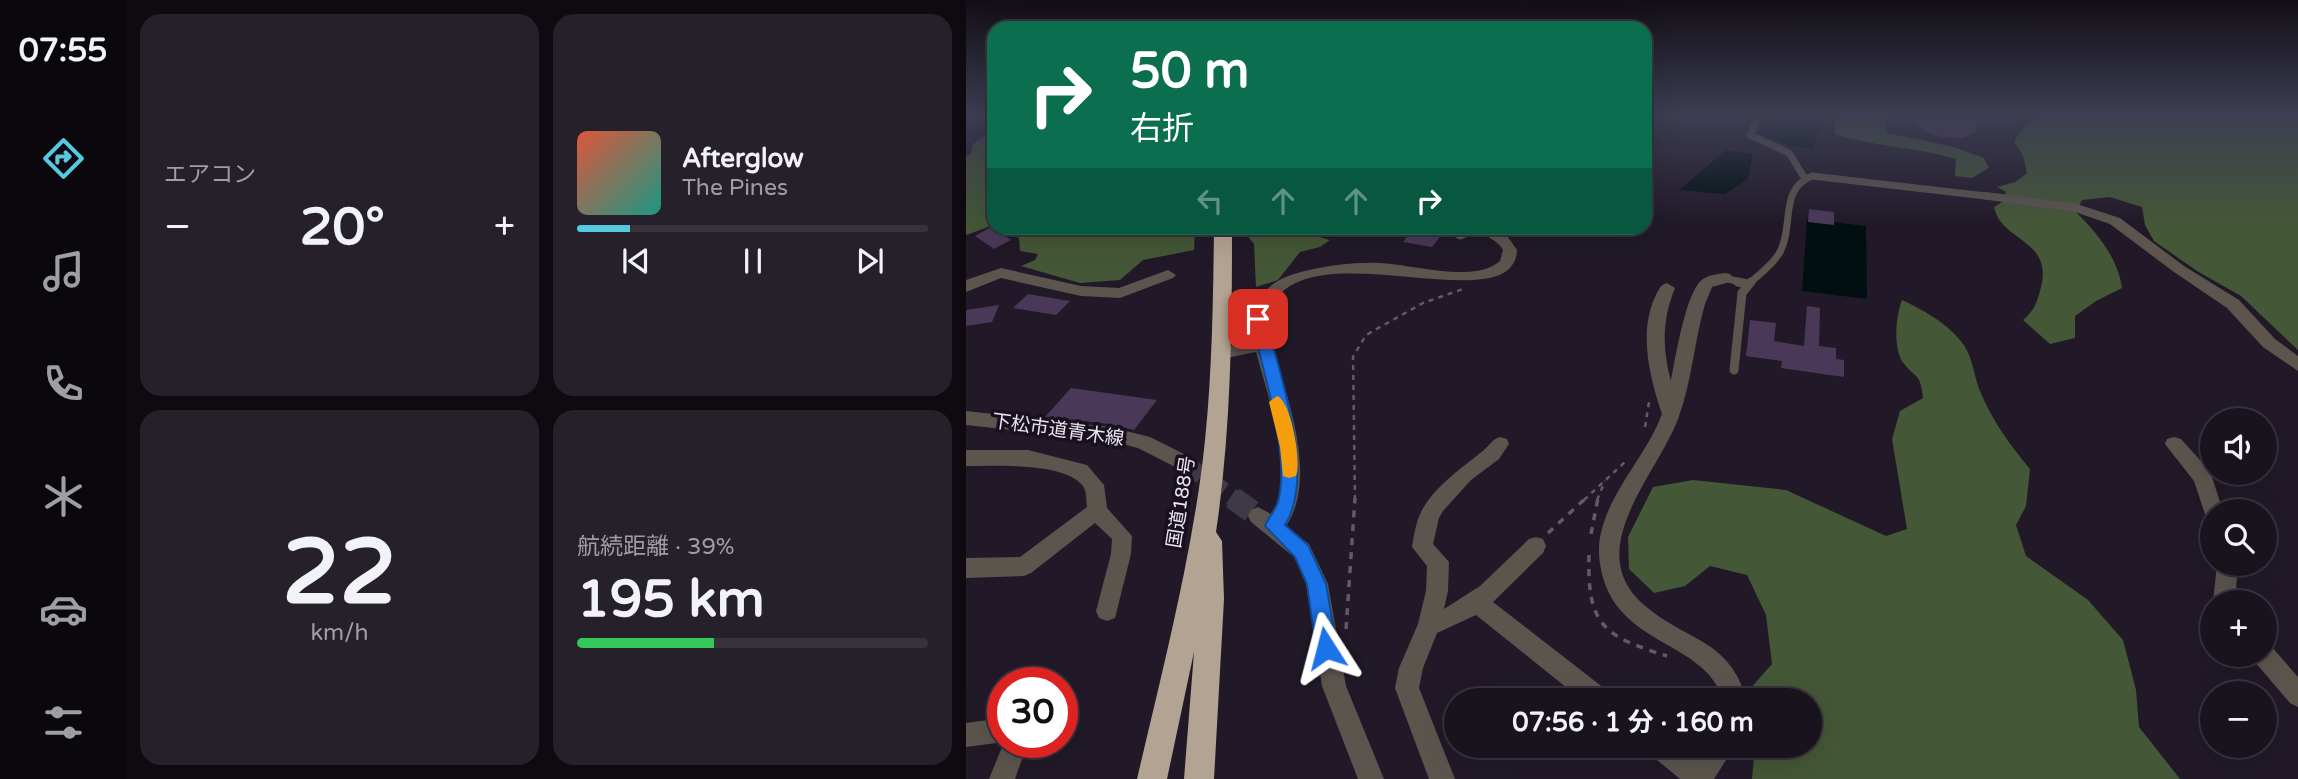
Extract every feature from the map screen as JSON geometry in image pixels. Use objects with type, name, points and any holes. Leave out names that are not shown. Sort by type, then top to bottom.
[{"type":"highway","name":"国道188号","points":[[1152,779],[1176,676],[1209,497],[1222,354],[1223,235]]},
{"type":"highway","points":[[1199,779],[1211,598],[1209,497]]},
{"type":"street","points":[[1986,196],[2077,208],[2115,221],[2179,269],[2233,304],[2269,343],[2298,365]]},
{"type":"street","points":[[1371,779],[1334,686],[1317,584],[1301,551],[1266,521],[1286,508],[1290,486],[1289,447],[1262,345],[1258,319],[1272,290],[1294,279],[1355,266],[1478,277],[1504,267],[1511,256],[1510,246],[1498,235]]},
{"type":"street","points":[[966,287],[1001,273],[1081,291],[1120,293],[1168,275]]},
{"type":"street","points":[[1725,278],[1711,280],[1704,286],[1691,325],[1685,362],[1670,415],[1648,463],[1621,501],[1613,528],[1609,557],[1616,589],[1643,621],[1698,650],[1708,658],[1731,688]]},
{"type":"street","points":[[1667,288],[1662,299],[1653,344],[1670,415]]},
{"type":"street","points":[[1222,354],[1262,345]]},
{"type":"street","name":"下松市道青木線","points":[[966,418],[1110,434],[1143,442],[1187,465]]},
{"type":"street","points":[[2174,443],[2193,462],[2203,477],[2209,499]]},
{"type":"street","points":[[1443,779],[1407,688],[1411,668],[1429,624],[1437,591],[1438,562],[1422,547],[1429,516],[1464,474],[1492,454],[1500,444]]},
{"type":"street","points":[[966,458],[1028,458],[1080,471],[1094,485],[1098,512],[1122,536],[1121,554],[1107,611]]},
{"type":"street","points":[[966,568],[1024,566],[1098,512]]},
{"type":"street","points":[[1429,624],[1444,622],[1475,601],[1510,574],[1536,545]]},
{"type":"street","points":[[1475,601],[1586,688]]},
{"type":"street","points":[[2274,667],[2298,695]]},
{"type":"street","points":[[966,735],[987,732]]},
{"type":"street","points":[[1002,779],[1010,758]]},
{"type":"street","points":[[1675,758],[1699,778],[1714,758]]},
{"type":"lane","points":[[1786,151],[1804,177]]},
{"type":"lane","points":[[1734,370],[1742,293],[1747,284],[1762,274],[1784,243],[1795,184],[1804,177],[1986,196]]},
{"type":"lane","points":[[1725,278],[1747,284]]},
{"type":"path","points":[[1345,640],[1356,481],[1352,412],[1353,357],[1366,335],[1423,303],[1474,284],[1478,277]]},
{"type":"path","points":[[1644,438],[1650,391]]},
{"type":"path","points":[[1536,545],[1627,460]]},
{"type":"green space","points":[[972,151],[987,151],[987,228],[966,235],[966,156]]},
{"type":"green space","points":[[1922,151],[1966,151],[1984,158],[1989,168],[1972,178],[1955,176],[1956,159]]},
{"type":"green space","points":[[2020,151],[2298,151],[2298,350],[2241,296],[2197,271],[2154,241],[2145,225],[2142,207],[2110,197],[2082,200],[2076,212],[2111,256],[2122,288],[2096,301],[2075,316],[2075,338],[2050,344],[2023,320],[2033,309],[2040,292],[2043,271],[2040,259],[2006,228],[1994,207],[2004,201],[2006,192],[1997,187],[2015,182],[2027,173]]},
{"type":"green space","points":[[1013,235],[1195,235],[1194,250],[1143,260],[1120,280],[1080,283],[1021,266],[1035,260],[1038,254],[1020,251],[1019,238]]},
{"type":"green space","points":[[1247,235],[1312,235],[1330,240],[1320,247],[1300,252],[1278,280],[1256,287],[1254,244]]},
{"type":"green space","points":[[1902,300],[1941,322],[1964,346],[1990,412],[2030,469],[2026,506],[2016,525],[2026,556],[2088,600],[2123,640],[2136,690],[2139,727],[2180,779],[1752,779],[1754,758],[1822,758],[1822,688],[1751,688],[1772,664],[1766,615],[1747,575],[1710,566],[1685,586],[1654,593],[1629,569],[1628,537],[1653,487],[1693,480],[1786,490],[1886,536],[1907,529],[1892,439],[1900,411],[1923,398],[1918,379],[1899,355],[1896,339]]},
{"type":"shaded area","points":[[1724,151],[1753,154],[1748,179],[1725,194],[1679,190]]},
{"type":"shaded area","points":[[1807,219],[1866,226],[1867,299],[1802,291]]},
{"type":"building","points":[[1809,209],[1834,212],[1834,225],[1808,222]]},
{"type":"building","points":[[987,229],[987,235],[1003,235],[1011,240],[994,249],[975,236]]},
{"type":"building","points":[[1408,235],[1441,235],[1432,247],[1403,242]]},
{"type":"building","points":[[1028,294],[1070,301],[1056,315],[1013,308]]},
{"type":"building","points":[[999,305],[992,322],[966,326],[966,310]]},
{"type":"building","points":[[1807,306],[1820,308],[1819,346],[1836,348],[1836,359],[1844,360],[1844,377],[1781,368],[1782,361],[1746,356],[1750,320],[1776,323],[1774,341],[1804,346]]},
{"type":"building","points":[[1071,388],[1157,400],[1134,430],[1110,424],[1045,417]]},
{"type":"tunnel","points":[[1187,465],[1236,500]]},
{"type":"tunnel","points":[[1233,498],[1258,516]]},
{"type":"slow traffic","points":[[1277,402],[1289,447],[1289,471]]},
{"type":"route","points":[[1258,319],[1258,328],[1289,447],[1290,486],[1286,508],[1274,526],[1301,551],[1317,584],[1326,648]]}]
